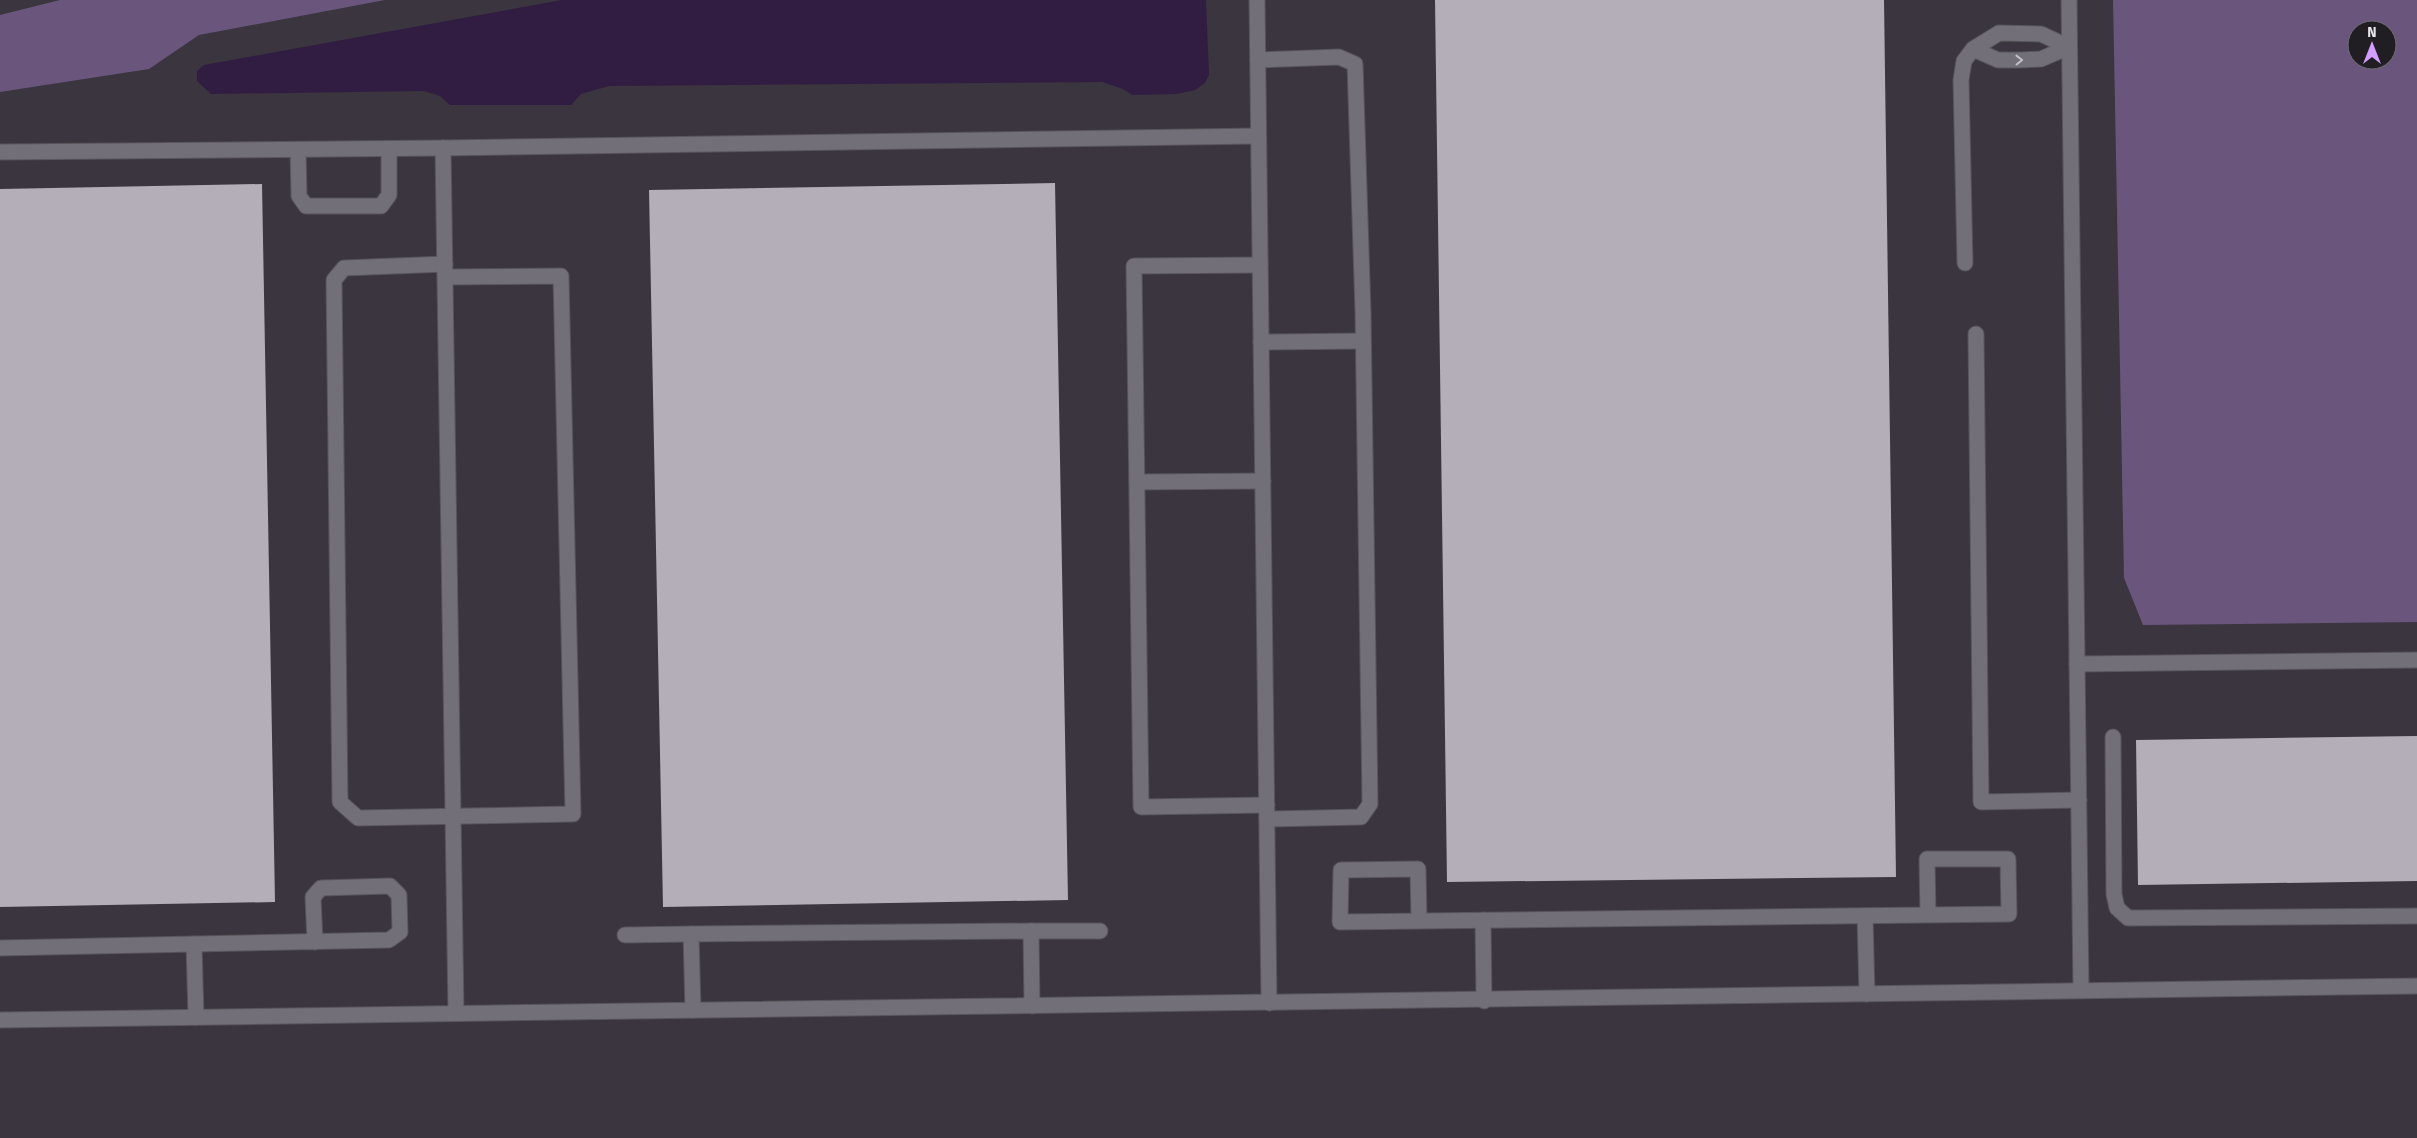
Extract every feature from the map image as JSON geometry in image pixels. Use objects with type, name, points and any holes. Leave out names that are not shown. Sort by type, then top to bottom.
[{"type":"lane","points":[[1257,0],[1269,1003]]},
{"type":"lane","points":[[2069,0],[2081,990]]},
{"type":"lane","points":[[1965,263],[1960,80],[1964,61],[1973,49],[1999,33],[2041,34],[2069,47]]},
{"type":"lane","points":[[1973,49],[1998,60],[2040,60],[2069,47]]},
{"type":"lane","points":[[1258,60],[1340,57],[1355,64],[1363,341],[1370,804],[1361,817],[1142,807],[1134,266],[1260,265]]},
{"type":"lane","points":[[0,152],[389,149],[1258,136]]},
{"type":"lane","points":[[443,148],[456,1013]]},
{"type":"lane","points":[[298,150],[299,196],[306,206],[381,206],[389,195],[389,149]]},
{"type":"lane","points":[[344,268],[561,276],[574,814],[453,817],[358,818],[340,802],[334,280],[344,268]]},
{"type":"lane","points":[[1976,334],[1981,802],[2079,800]]},
{"type":"lane","points":[[1261,342],[1363,341]]},
{"type":"lane","points":[[1137,482],[1263,481]]},
{"type":"lane","points":[[2077,664],[2417,660]]},
{"type":"lane","points":[[2113,737],[2114,894],[2117,908],[2128,918],[2417,916]]},
{"type":"lane","points":[[1419,921],[1418,869],[1340,870],[1340,922],[1419,921],[1483,920],[1865,916],[2009,914],[2008,859],[1927,859],[1928,915]]},
{"type":"lane","points":[[0,948],[315,942],[389,940],[400,932],[399,895],[390,886],[321,888],[313,897],[315,942]]},
{"type":"lane","points":[[1865,916],[1867,994]]},
{"type":"lane","points":[[1483,920],[1484,1000]]},
{"type":"lane","points":[[625,935],[1100,931]]},
{"type":"lane","points":[[1030,932],[1032,1006]]},
{"type":"lane","points":[[691,934],[692,1010]]},
{"type":"lane","points":[[194,944],[196,1017]]},
{"type":"lane","points":[[0,1020],[2417,986]]},
{"type":"shaded area","points":[[60,0],[385,0],[199,35],[149,69],[0,92],[0,15]]},
{"type":"shaded area","points":[[562,0],[1206,0],[1209,75],[1205,83],[1195,90],[1177,94],[1132,95],[1123,89],[1102,82],[609,86],[581,94],[571,105],[450,105],[440,96],[424,91],[211,94],[197,81],[197,71],[204,65]]},
{"type":"shaded area","points":[[2113,0],[2417,0],[2417,622],[2143,625],[2124,578]]},
{"type":"building","points":[[1435,0],[1884,0],[1896,877],[1447,882]]},
{"type":"building","points":[[1055,183],[1068,900],[663,907],[649,190]]},
{"type":"building","points":[[262,184],[275,902],[0,907],[0,189]]},
{"type":"building","points":[[2417,736],[2417,881],[2138,885],[2136,740]]}]
